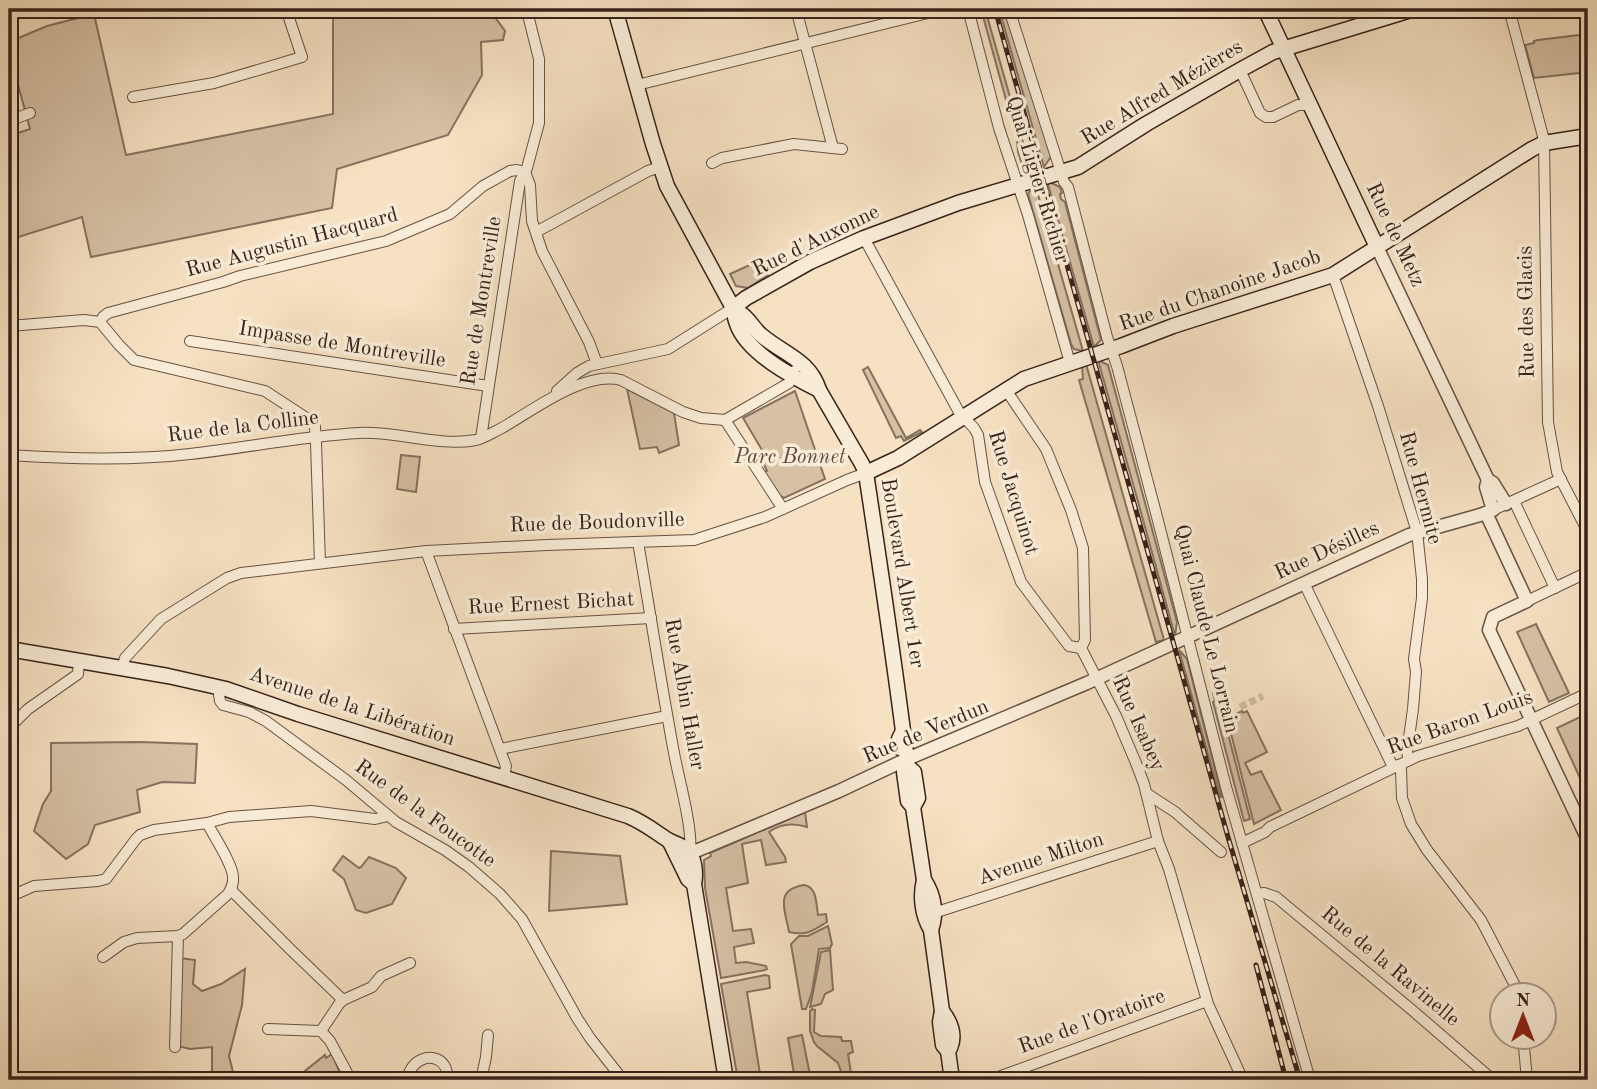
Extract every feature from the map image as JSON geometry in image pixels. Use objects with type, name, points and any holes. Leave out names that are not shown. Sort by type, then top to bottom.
[{"type":"main road","points":[[615,9],[660,167],[676,204],[733,308],[737,325],[751,346],[819,390]]},
{"type":"main road","name":"Rue de Metz","points":[[1265,9],[1377,247]]},
{"type":"main road","name":"Rue Alfred Mézières","points":[[1061,172],[1081,165],[1146,124],[1283,48],[1414,9]]},
{"type":"main road","points":[[1544,143],[1588,136]]},
{"type":"main road","name":"Rue du Chanoine Jacob","points":[[1070,363],[1173,326],[1333,275],[1508,163],[1544,143]]},
{"type":"main road","name":"Rue d'Auxonne","points":[[733,308],[810,262],[864,238],[958,203],[1061,172]]},
{"type":"main road","points":[[733,308],[746,318],[758,333],[799,361]]},
{"type":"main road","name":"Boulevard Albert 1er","points":[[799,361],[815,378],[819,390],[856,450],[866,473],[903,731],[899,739],[900,748],[914,772],[918,797],[913,807],[924,880],[921,891],[925,920],[930,930],[942,1011],[940,1022],[943,1045],[948,1051],[952,1080]]},
{"type":"main road","name":"Rue de Boudonville","points":[[866,473],[898,458],[1024,379],[1070,363]]},
{"type":"main road","name":"Avenue de la Libération","points":[[9,649],[218,688],[641,822],[670,842],[684,856],[695,878],[726,1080]]},
{"type":"main road","name":"Boulevard Albert 1er","points":[[924,880],[931,890],[934,911],[930,930]]},
{"type":"street","points":[[133,97],[214,83],[302,57],[286,9]]},
{"type":"street","name":"Rue de Montreville","points":[[481,438],[520,181],[539,123],[539,60],[528,15],[524,9]]},
{"type":"street","points":[[712,163],[722,158],[794,144],[837,149],[796,9]]},
{"type":"street","points":[[637,85],[944,9]]},
{"type":"street","name":"Quai Ligier Richier","points":[[968,9],[999,128],[1032,228],[1070,363]]},
{"type":"street","name":"Quai Claude Le Lorrain","points":[[1009,9],[1064,182],[1068,187],[1146,472],[1211,732],[1310,1080]]},
{"type":"street","name":"Rue des Glacis","points":[[1509,9],[1544,136],[1548,422],[1557,472],[1588,532]]},
{"type":"street","points":[[1240,70],[1260,113],[1266,117],[1273,117],[1298,105],[1311,105]]},
{"type":"street","points":[[9,121],[30,113]]},
{"type":"street","points":[[1068,187],[1081,165]]},
{"type":"street","points":[[536,232],[660,167]]},
{"type":"street","name":"Rue Augustin Hacquard","points":[[100,322],[108,313],[321,255],[386,241],[450,214],[483,186],[510,171],[525,172]]},
{"type":"street","points":[[525,172],[529,181],[532,221],[545,258],[589,342],[597,364]]},
{"type":"street","name":"Rue Jacquinot","points":[[864,238],[963,418],[978,435],[985,482],[1021,582],[1069,646],[1081,648]]},
{"type":"street","name":"Rue de Metz","points":[[1377,247],[1488,480]]},
{"type":"street","name":"Rue Hermite","points":[[1333,275],[1417,532],[1422,598],[1414,659],[1416,672],[1407,752],[1409,760]]},
{"type":"street","name":"Rue d'Auxonne","points":[[576,380],[583,369],[597,364],[668,349],[733,308]]},
{"type":"street","points":[[9,326],[84,320],[100,322],[134,360],[265,391],[311,421],[316,437],[320,563]]},
{"type":"street","name":"Impasse de Montreville","points":[[190,341],[488,386]]},
{"type":"street","points":[[481,438],[527,413],[576,380],[616,379],[682,412],[701,418],[725,420],[787,385],[799,361]]},
{"type":"street","points":[[1006,390],[1046,449],[1083,548],[1084,640],[1081,648]]},
{"type":"street","points":[[725,420],[783,509]]},
{"type":"street","name":"Rue de la Colline","points":[[9,455],[100,459],[169,456],[362,433],[450,441],[481,438]]},
{"type":"street","name":"Rue de Boudonville","points":[[122,668],[125,658],[161,619],[227,578],[249,572],[426,551],[700,539],[765,517],[866,473]]},
{"type":"street","points":[[1490,511],[1561,479]]},
{"type":"street","points":[[1527,601],[1490,511],[1486,487],[1488,480],[1510,502],[1555,588]]},
{"type":"street","name":"Rue Désilles","points":[[1188,638],[1417,532],[1490,511]]},
{"type":"street","points":[[1588,532],[1588,548]]},
{"type":"street","name":"Rue Albin Haller","points":[[638,542],[691,846],[684,856]]},
{"type":"street","points":[[426,551],[506,766],[504,777]]},
{"type":"street","points":[[1588,572],[1493,617],[1489,630],[1588,840]]},
{"type":"street","points":[[1304,583],[1401,774],[1402,797],[1411,824],[1427,850],[1481,920],[1513,981]]},
{"type":"street","name":"Rue Ernest Bichat","points":[[454,629],[651,618]]},
{"type":"street","name":"Rue de Verdun","points":[[684,856],[847,788],[907,759],[1188,638]]},
{"type":"street","name":"Rue Isabey","points":[[1081,648],[1132,754],[1207,1001],[1243,1080]]},
{"type":"street","points":[[9,728],[28,709],[78,674],[79,661]]},
{"type":"street","name":"Rue de la Foucotte","points":[[218,688],[223,705],[249,712],[266,721],[346,780],[388,816],[446,850],[469,867],[517,912],[577,1018],[623,1080]]},
{"type":"street","name":"Rue Baron Louis","points":[[1241,840],[1265,832],[1270,827],[1409,760],[1532,720],[1588,694]]},
{"type":"street","points":[[500,749],[667,716]]},
{"type":"street","points":[[1146,793],[1175,812],[1221,852]]},
{"type":"street","points":[[9,897],[34,886],[103,880],[110,876],[140,835],[154,830],[208,823],[229,817],[310,811],[375,819],[388,816]]},
{"type":"street","points":[[103,957],[124,942],[137,938],[183,934],[231,890],[234,879],[232,870],[208,823]]},
{"type":"street","name":"Avenue Milton","points":[[934,911],[1158,842]]},
{"type":"street","points":[[231,890],[343,1000]]},
{"type":"street","name":"Rue de la Ravinelle","points":[[1257,894],[1276,897],[1493,1080]]},
{"type":"street","points":[[175,1047],[178,936]]},
{"type":"street","points":[[321,1031],[343,1000],[372,987],[382,976],[410,963]]},
{"type":"street","name":"Rue de l'Oratoire","points":[[992,1080],[1207,1001]]},
{"type":"street","points":[[268,1030],[321,1031],[330,1041],[351,1080]]},
{"type":"street","points":[[481,1080],[488,1035]]},
{"type":"street","points":[[1524,1050],[1527,1080]]},
{"type":"street","points":[[407,1080],[415,1064],[432,1058],[445,1064],[447,1080]]},
{"type":"green space","points":[[333,9],[489,9],[505,31],[503,40],[481,42],[482,75],[448,135],[337,169],[332,208],[91,257],[82,217],[9,240],[9,136],[30,129],[9,51],[9,42],[47,26],[94,14],[126,155],[333,114]]},
{"type":"green space","points":[[981,9],[985,9],[1031,171],[1023,167],[1018,152]]},
{"type":"green space","points":[[999,9],[1006,9],[1052,155],[1044,167]]},
{"type":"green space","points":[[1588,34],[1588,72],[1534,78],[1525,45],[1538,40]]},
{"type":"green space","points":[[1047,181],[1060,187],[1061,199],[1065,202],[1101,340],[1094,347]]},
{"type":"green space","points":[[1035,184],[1083,351],[1074,349],[1071,344],[1028,194]]},
{"type":"green space","points":[[759,257],[762,262],[757,266],[762,275],[768,275],[748,288],[736,286],[730,274],[752,264],[752,260]]},
{"type":"green space","points":[[1098,360],[1108,365],[1177,622],[1175,636],[1137,498]]},
{"type":"green space","points":[[1086,364],[1164,640],[1156,642],[1079,380],[1083,379],[1082,367]]},
{"type":"green space","points":[[868,367],[906,438],[920,430],[922,432],[904,441],[901,436],[896,438],[863,370]]},
{"type":"green space","points":[[627,389],[674,413],[679,445],[659,453],[657,447],[640,449]]},
{"type":"green space","name":"Parc Bonnet","points":[[795,391],[825,479],[784,498],[764,472],[767,471],[759,453],[762,450],[743,418]]},
{"type":"green space","points":[[401,455],[420,457],[416,492],[397,489]]},
{"type":"green space","points":[[1536,624],[1569,693],[1549,702],[1517,632]]},
{"type":"green space","points":[[1179,650],[1187,659],[1222,797],[1220,797]]},
{"type":"green space","points":[[1217,691],[1250,819],[1244,821],[1213,702],[1213,693]]},
{"type":"green space","points":[[1247,711],[1267,752],[1245,763],[1251,775],[1261,771],[1281,810],[1254,824],[1227,718]]},
{"type":"green space","points":[[1580,717],[1588,735],[1588,788],[1585,789],[1557,728]]},
{"type":"green space","points":[[51,743],[197,744],[195,783],[162,782],[137,790],[140,812],[95,825],[88,844],[66,859],[34,831],[43,804],[51,791]]},
{"type":"green space","points":[[805,812],[807,827],[788,825],[769,832],[786,862],[766,865],[761,840],[742,844],[748,883],[726,888],[733,931],[751,929],[754,943],[734,947],[736,963],[746,962],[766,966],[767,969],[721,978],[705,888],[704,860],[711,856],[710,853]]},
{"type":"green space","points":[[551,851],[620,856],[627,904],[549,911]]},
{"type":"green space","points":[[343,856],[359,868],[369,857],[396,868],[406,878],[392,904],[366,913],[356,910],[344,879],[333,870]]},
{"type":"green space","points":[[804,885],[814,892],[818,915],[826,914],[827,922],[805,933],[789,932],[784,908],[785,896],[788,891]]},
{"type":"green space","points":[[828,926],[832,944],[830,948],[819,949],[812,992],[806,1009],[802,1009],[791,944],[799,936],[808,936]]},
{"type":"green space","points":[[830,950],[833,990],[825,994],[821,1004],[810,1007],[821,952]]},
{"type":"green space","points":[[180,958],[195,960],[193,984],[202,991],[221,984],[245,969],[242,1005],[229,1056],[235,1080],[189,1080],[212,1073],[212,1047],[190,1049],[178,1046]]},
{"type":"green space","points":[[769,976],[770,988],[747,992],[761,1080],[738,1080],[721,984]]},
{"type":"green space","points":[[812,1009],[815,1010],[814,1032],[821,1036],[841,1037],[842,1041],[851,1041],[853,1052],[848,1054],[852,1080],[844,1080],[838,1063],[814,1042],[810,1031]]},
{"type":"green space","points":[[802,1035],[811,1080],[795,1080],[788,1038]]},
{"type":"green space","points":[[332,1054],[343,1080],[265,1080],[301,1074],[325,1055],[326,1058]]},
{"type":"tunnel","points":[[1240,707],[1263,696]]},
{"type":"railway","points":[[995,9],[1228,837],[1300,1080]]},
{"type":"railway","points":[[1256,965],[1286,1080]]}]
